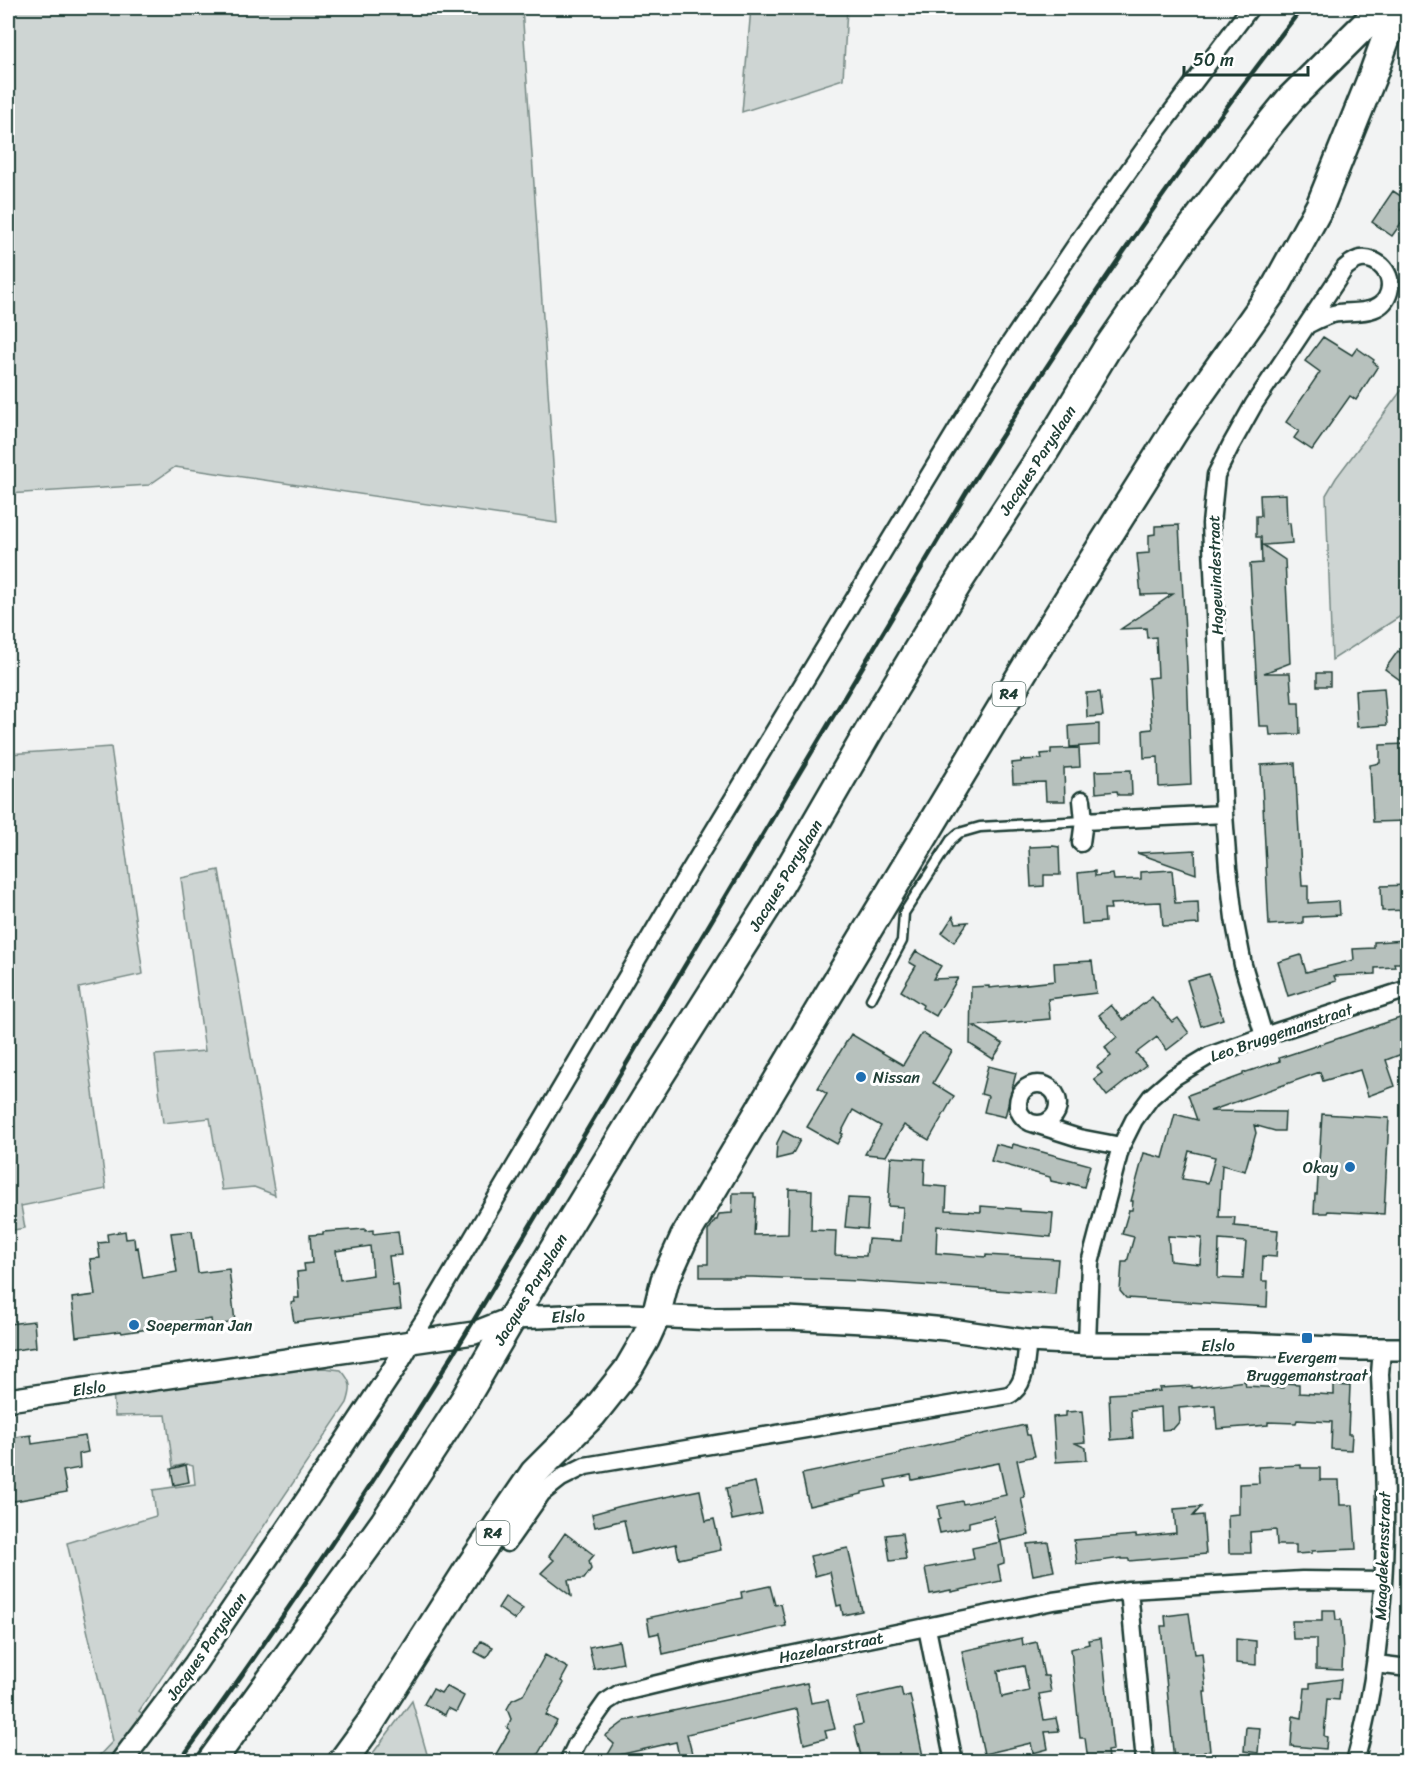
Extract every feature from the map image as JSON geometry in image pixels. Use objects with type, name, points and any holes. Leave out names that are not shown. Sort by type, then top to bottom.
[{"type":"highway","name":"Jacques Paryslaan","points":[[211,1761],[384,1523],[463,1402],[639,1108],[770,902],[961,578],[1046,448],[1106,350],[1180,243],[1263,131],[1307,82],[1382,8]]},
{"type":"highway","name":"R4","points":[[342,1761],[369,1725],[469,1568],[534,1473],[592,1415],[627,1371],[656,1316],[665,1280],[684,1238],[938,812],[1035,652],[1178,425],[1275,288],[1320,206],[1397,8]]},
{"type":"highway","name":"R4","points":[[1372,77],[1407,16]]},
{"type":"street","name":"Jacques Paryslaan","points":[[121,1761],[208,1645],[326,1472],[426,1317],[687,875],[1004,352],[1155,134],[1250,8]]},
{"type":"street","name":"Hagewindestraat","points":[[1264,1036],[1243,965],[1236,930],[1224,814],[1211,524],[1216,475],[1254,404],[1345,268],[1362,259],[1372,260],[1388,273],[1389,293],[1384,302],[1376,308],[1334,314],[1307,325]]},
{"type":"street","points":[[1081,843],[1084,821],[1082,800]]},
{"type":"street","points":[[1084,821],[1224,814]]},
{"type":"street","name":"Leo Bruggemanstraat","points":[[1087,1344],[1090,1263],[1121,1146],[1134,1120],[1151,1097],[1174,1077],[1209,1056],[1407,989]]},
{"type":"street","points":[[1034,1124],[1079,1138],[1121,1146]]},
{"type":"street","name":"Elslo","points":[[8,1400],[474,1333],[512,1318],[592,1315],[714,1319],[786,1318],[883,1323],[1028,1341],[1087,1344],[1244,1344],[1407,1349]]},
{"type":"street","points":[[507,1543],[542,1493],[561,1478],[585,1466],[1009,1395],[1017,1391],[1022,1382],[1028,1341]]},
{"type":"street","name":"Maagdekensstraat","points":[[1355,1761],[1362,1738],[1376,1664],[1383,1581],[1386,1528],[1380,1374],[1382,1349]]},
{"type":"street","name":"Hazelaarstraat","points":[[568,1761],[577,1743],[606,1702],[620,1694],[707,1672],[1053,1601],[1129,1590],[1302,1580],[1383,1581]]},
{"type":"street","points":[[1129,1590],[1145,1761]]},
{"type":"street","points":[[927,1628],[954,1761]]},
{"type":"street","points":[[1376,1664],[1407,1668]]},
{"type":"lane","points":[[871,999],[902,941],[904,913],[951,840],[959,833],[980,827],[1084,821]]},
{"type":"shaded area","points":[[8,8],[522,8],[557,523],[175,467],[149,485],[8,494]]},
{"type":"shaded area","points":[[751,8],[847,8],[843,79],[742,112]]},
{"type":"shaded area","points":[[1407,383],[1407,612],[1332,660],[1326,495],[1336,478]]},
{"type":"shaded area","points":[[111,747],[143,974],[79,988],[106,1189],[21,1206],[25,1228],[8,1231],[8,754]]},
{"type":"shaded area","points":[[219,870],[275,1195],[254,1187],[222,1190],[210,1118],[163,1123],[155,1055],[205,1051],[181,878]]},
{"type":"shaded area","points":[[324,1368],[341,1370],[347,1378],[350,1389],[347,1403],[139,1711],[148,1718],[115,1761],[94,1761],[113,1741],[67,1543],[156,1516],[153,1490],[195,1484],[193,1466],[186,1464],[173,1467],[166,1415],[115,1416],[113,1392],[243,1374]]},
{"type":"shaded area","points":[[412,1701],[429,1761],[367,1761]]},
{"type":"building","points":[[1393,191],[1407,200],[1401,210],[1407,215],[1392,236],[1372,222]]},
{"type":"building","points":[[1323,337],[1352,355],[1357,348],[1374,360],[1373,362],[1378,366],[1356,400],[1350,396],[1312,450],[1294,438],[1299,431],[1286,422],[1320,372],[1305,361]]},
{"type":"building","points":[[1286,494],[1287,523],[1290,523],[1292,543],[1263,545],[1285,560],[1290,663],[1264,673],[1290,673],[1292,703],[1299,703],[1300,734],[1270,735],[1269,726],[1259,726],[1250,564],[1262,563],[1261,537],[1256,537],[1256,516],[1261,516],[1260,495]]},
{"type":"building","points":[[1179,525],[1191,785],[1159,787],[1158,757],[1144,758],[1143,730],[1152,729],[1148,678],[1158,677],[1156,637],[1147,638],[1146,628],[1121,629],[1173,594],[1141,595],[1137,554],[1149,553],[1149,535],[1155,534],[1155,526]]},
{"type":"building","points":[[1398,651],[1407,657],[1407,685],[1385,669]]},
{"type":"building","points":[[1317,673],[1330,673],[1330,686],[1317,686]]},
{"type":"building","points":[[1384,688],[1387,725],[1357,727],[1355,690]]},
{"type":"building","points":[[1100,692],[1103,716],[1087,717],[1086,693]]},
{"type":"building","points":[[1099,724],[1099,745],[1070,747],[1069,726]]},
{"type":"building","points":[[1407,744],[1407,821],[1373,822],[1370,765],[1380,763],[1380,745]]},
{"type":"building","points":[[1079,748],[1080,767],[1064,768],[1065,801],[1046,801],[1045,782],[1013,783],[1012,763],[1042,759],[1041,754],[1051,753],[1051,749]]},
{"type":"building","points":[[1295,763],[1302,886],[1308,886],[1308,903],[1339,901],[1340,915],[1303,917],[1303,923],[1269,925],[1261,765]]},
{"type":"building","points":[[1131,770],[1132,795],[1118,795],[1117,791],[1096,793],[1095,771]]},
{"type":"building","points":[[1029,847],[1059,847],[1060,875],[1044,875],[1044,886],[1031,887]]},
{"type":"building","points":[[1195,850],[1196,874],[1137,853]]},
{"type":"building","points":[[1172,870],[1175,903],[1198,902],[1199,924],[1163,926],[1161,902],[1110,904],[1111,909],[1104,909],[1105,922],[1082,924],[1078,873],[1095,871],[1095,876],[1113,874],[1114,880],[1141,879],[1141,872]]},
{"type":"building","points":[[1407,885],[1407,910],[1382,911],[1381,886]]},
{"type":"building","points":[[953,916],[956,923],[968,922],[954,942],[942,933]]},
{"type":"building","points":[[1407,940],[1407,963],[1394,963],[1395,967],[1375,968],[1375,974],[1334,976],[1336,981],[1288,996],[1278,962],[1301,955],[1306,972],[1354,960],[1353,949],[1374,948],[1374,942]]},
{"type":"building","points":[[916,951],[941,966],[933,979],[958,978],[936,1016],[901,991],[916,966],[909,962]]},
{"type":"building","points":[[1092,961],[1096,993],[1048,999],[1050,1019],[974,1026],[1003,1044],[993,1059],[970,1044],[971,987],[989,986],[989,988],[1055,981],[1054,963]]},
{"type":"building","points":[[1209,974],[1223,1019],[1201,1026],[1187,980]]},
{"type":"building","points":[[1152,997],[1172,1022],[1178,1018],[1189,1033],[1167,1050],[1157,1037],[1136,1053],[1146,1065],[1107,1096],[1094,1079],[1102,1073],[1097,1067],[1111,1056],[1105,1047],[1117,1037],[1099,1015],[1111,1005],[1123,1020]]},
{"type":"building","points":[[1403,1017],[1407,1031],[1407,1052],[1386,1060],[1395,1086],[1368,1096],[1360,1070],[1323,1081],[1320,1072],[1210,1111],[1285,1112],[1284,1131],[1254,1125],[1256,1133],[1245,1171],[1222,1165],[1219,1217],[1235,1217],[1234,1226],[1278,1230],[1276,1257],[1263,1256],[1262,1281],[1268,1281],[1267,1307],[1126,1298],[1120,1291],[1122,1262],[1127,1262],[1134,1237],[1122,1234],[1129,1210],[1132,1210],[1133,1201],[1131,1201],[1144,1153],[1163,1158],[1175,1114],[1197,1120],[1188,1095],[1280,1061],[1279,1058]],"holes":[[[1189,1151],[1215,1157],[1208,1183],[1182,1179]],[[1168,1236],[1202,1238],[1200,1264],[1170,1261]],[[1219,1240],[1246,1242],[1243,1279],[1218,1278]]]},
{"type":"building","points":[[922,1033],[952,1051],[933,1083],[954,1096],[929,1140],[904,1125],[886,1156],[865,1154],[881,1126],[853,1110],[837,1144],[807,1127],[827,1094],[818,1088],[851,1034],[903,1065]]},
{"type":"building","points":[[988,1066],[1016,1073],[1005,1117],[984,1112],[988,1096],[981,1094]]},
{"type":"building","points":[[1322,1114],[1389,1118],[1384,1214],[1328,1211],[1327,1213],[1314,1213]]},
{"type":"building","points":[[783,1131],[800,1140],[792,1155],[776,1159],[777,1143]]},
{"type":"building","points":[[996,1144],[1012,1148],[1013,1144],[1090,1165],[1084,1187],[1051,1181],[1050,1177],[991,1161]]},
{"type":"building","points":[[891,1157],[925,1159],[924,1185],[947,1187],[946,1210],[981,1212],[981,1206],[1053,1213],[1051,1237],[937,1226],[936,1253],[1058,1259],[1055,1294],[859,1281],[700,1277],[700,1264],[708,1264],[708,1231],[719,1214],[732,1213],[733,1193],[754,1193],[756,1197],[754,1235],[788,1234],[789,1189],[812,1190],[811,1230],[836,1231],[835,1255],[866,1256],[868,1239],[901,1241],[903,1207],[888,1206]]},
{"type":"building","points":[[848,1198],[869,1199],[867,1229],[845,1227]]},
{"type":"building","points":[[365,1229],[365,1231],[373,1230],[373,1234],[398,1231],[401,1255],[389,1256],[393,1286],[398,1285],[401,1309],[294,1322],[291,1303],[295,1302],[294,1298],[299,1298],[297,1272],[305,1271],[304,1264],[312,1263],[310,1235],[323,1234],[323,1232]],"holes":[[[370,1246],[373,1275],[340,1280],[336,1251]]]},
{"type":"building","points":[[125,1231],[126,1239],[134,1238],[135,1248],[138,1247],[143,1278],[177,1272],[171,1233],[192,1231],[198,1273],[229,1269],[235,1322],[212,1326],[211,1319],[122,1333],[121,1331],[76,1337],[72,1298],[95,1295],[90,1259],[100,1258],[98,1243],[108,1242],[107,1234]]},
{"type":"building","points":[[34,1321],[36,1347],[8,1351],[8,1324]]},
{"type":"building","points":[[1245,1381],[1246,1386],[1283,1388],[1283,1383],[1299,1384],[1299,1393],[1334,1395],[1334,1385],[1350,1386],[1348,1434],[1352,1434],[1351,1450],[1331,1449],[1332,1422],[1297,1420],[1296,1423],[1268,1422],[1268,1425],[1217,1429],[1215,1405],[1179,1408],[1180,1421],[1173,1429],[1162,1430],[1161,1407],[1131,1410],[1133,1438],[1111,1440],[1109,1394],[1160,1391],[1159,1388],[1192,1386],[1192,1388]]},
{"type":"building","points":[[1082,1411],[1085,1442],[1075,1443],[1086,1448],[1087,1460],[1056,1462],[1053,1417],[1066,1416],[1066,1412]]},
{"type":"building","points":[[1025,1425],[1035,1456],[1017,1460],[1025,1497],[1021,1498],[1029,1535],[999,1541],[994,1516],[969,1522],[969,1527],[940,1533],[937,1520],[940,1519],[938,1506],[962,1501],[963,1504],[1006,1495],[999,1463],[912,1480],[911,1475],[885,1480],[887,1487],[809,1506],[802,1474]]},
{"type":"building","points":[[31,1435],[32,1444],[85,1436],[88,1452],[79,1454],[80,1468],[63,1471],[67,1492],[8,1502],[8,1487],[13,1486],[8,1460],[8,1438]]},
{"type":"building","points":[[186,1465],[189,1482],[174,1485],[171,1469]]},
{"type":"building","points":[[1301,1465],[1301,1468],[1320,1468],[1320,1480],[1339,1480],[1340,1505],[1353,1505],[1356,1549],[1296,1554],[1296,1545],[1277,1545],[1276,1530],[1250,1532],[1251,1553],[1229,1553],[1228,1515],[1239,1514],[1239,1484],[1259,1483],[1258,1467]]},
{"type":"building","points":[[755,1482],[762,1514],[732,1520],[726,1488]]},
{"type":"building","points":[[700,1490],[706,1521],[714,1519],[721,1550],[679,1559],[676,1544],[631,1554],[624,1520],[595,1527],[592,1514]]},
{"type":"building","points":[[1201,1507],[1193,1516],[1203,1515],[1206,1554],[1129,1561],[1129,1559],[1122,1558],[1077,1564],[1074,1540],[1176,1533],[1174,1509]]},
{"type":"building","points":[[565,1533],[594,1555],[589,1561],[591,1569],[584,1579],[568,1580],[571,1596],[541,1573],[554,1560],[549,1556]]},
{"type":"building","points":[[902,1533],[906,1559],[890,1561],[886,1535]]},
{"type":"building","points":[[1001,1542],[1004,1563],[998,1565],[1001,1581],[951,1592],[951,1590],[930,1594],[925,1568],[974,1559],[972,1548]]},
{"type":"building","points":[[1048,1542],[1054,1571],[1033,1575],[1027,1544]]},
{"type":"building","points":[[848,1548],[862,1611],[843,1615],[841,1605],[837,1606],[830,1572],[815,1576],[810,1556]]},
{"type":"building","points":[[770,1586],[775,1605],[781,1604],[786,1626],[663,1654],[659,1633],[650,1635],[647,1618],[742,1598],[741,1592]]},
{"type":"building","points":[[505,1597],[523,1609],[515,1620],[498,1608]]},
{"type":"building","points":[[1322,1610],[1335,1610],[1336,1620],[1341,1620],[1342,1670],[1316,1669],[1316,1639],[1293,1639],[1292,1621],[1322,1621]]},
{"type":"building","points":[[1189,1613],[1195,1654],[1202,1653],[1210,1751],[1204,1752],[1205,1761],[1174,1761],[1161,1626],[1166,1626],[1165,1616]]},
{"type":"building","points":[[1022,1638],[1023,1645],[1037,1642],[1044,1676],[1048,1676],[1051,1692],[1039,1694],[1044,1720],[1056,1718],[1059,1731],[1045,1732],[1048,1749],[1033,1753],[1031,1743],[984,1754],[962,1651]],"holes":[[[1024,1666],[1029,1691],[1002,1697],[998,1671]]]},
{"type":"building","points":[[1101,1638],[1113,1750],[1107,1751],[1108,1758],[1088,1760],[1085,1738],[1080,1738],[1071,1649],[1089,1644],[1088,1640]]},
{"type":"building","points":[[1236,1639],[1256,1641],[1256,1665],[1236,1663]]},
{"type":"building","points":[[481,1641],[493,1647],[486,1658],[475,1652]]},
{"type":"building","points":[[619,1641],[623,1663],[594,1669],[589,1647]]},
{"type":"building","points":[[545,1655],[568,1668],[561,1681],[564,1683],[546,1715],[557,1721],[534,1761],[492,1761],[510,1730],[507,1728],[511,1719],[507,1709],[512,1700],[523,1695]]},
{"type":"building","points":[[1341,1679],[1339,1700],[1327,1699],[1324,1736],[1327,1737],[1326,1749],[1291,1746],[1293,1716],[1302,1718],[1305,1688],[1310,1688],[1310,1683]]},
{"type":"building","points":[[807,1683],[811,1703],[828,1700],[835,1729],[825,1731],[827,1738],[804,1744],[797,1709],[687,1734],[694,1761],[680,1761],[676,1742],[606,1758],[614,1744],[605,1736],[625,1721]]},
{"type":"building","points":[[446,1686],[464,1696],[456,1712],[448,1708],[445,1715],[424,1704],[433,1689],[441,1693]]},
{"type":"building","points":[[901,1688],[903,1697],[910,1695],[924,1761],[901,1761],[900,1756],[862,1761],[854,1726],[863,1724],[857,1698]]},
{"type":"building","points":[[1246,1727],[1260,1728],[1258,1753],[1244,1751]]},
{"type":"railway","points":[[179,1762],[254,1658],[326,1552],[465,1335],[1008,426],[1171,183],[1302,8]]},
{"type":"place","name":"Nissan","points":[[861,1077]]},
{"type":"place","name":"Okay","points":[[1350,1167]]},
{"type":"place","name":"Soeperman Jan","points":[[134,1325]]},
{"type":"place","name":"Evergem Bruggemanstraat","points":[[1307,1338]]}]
